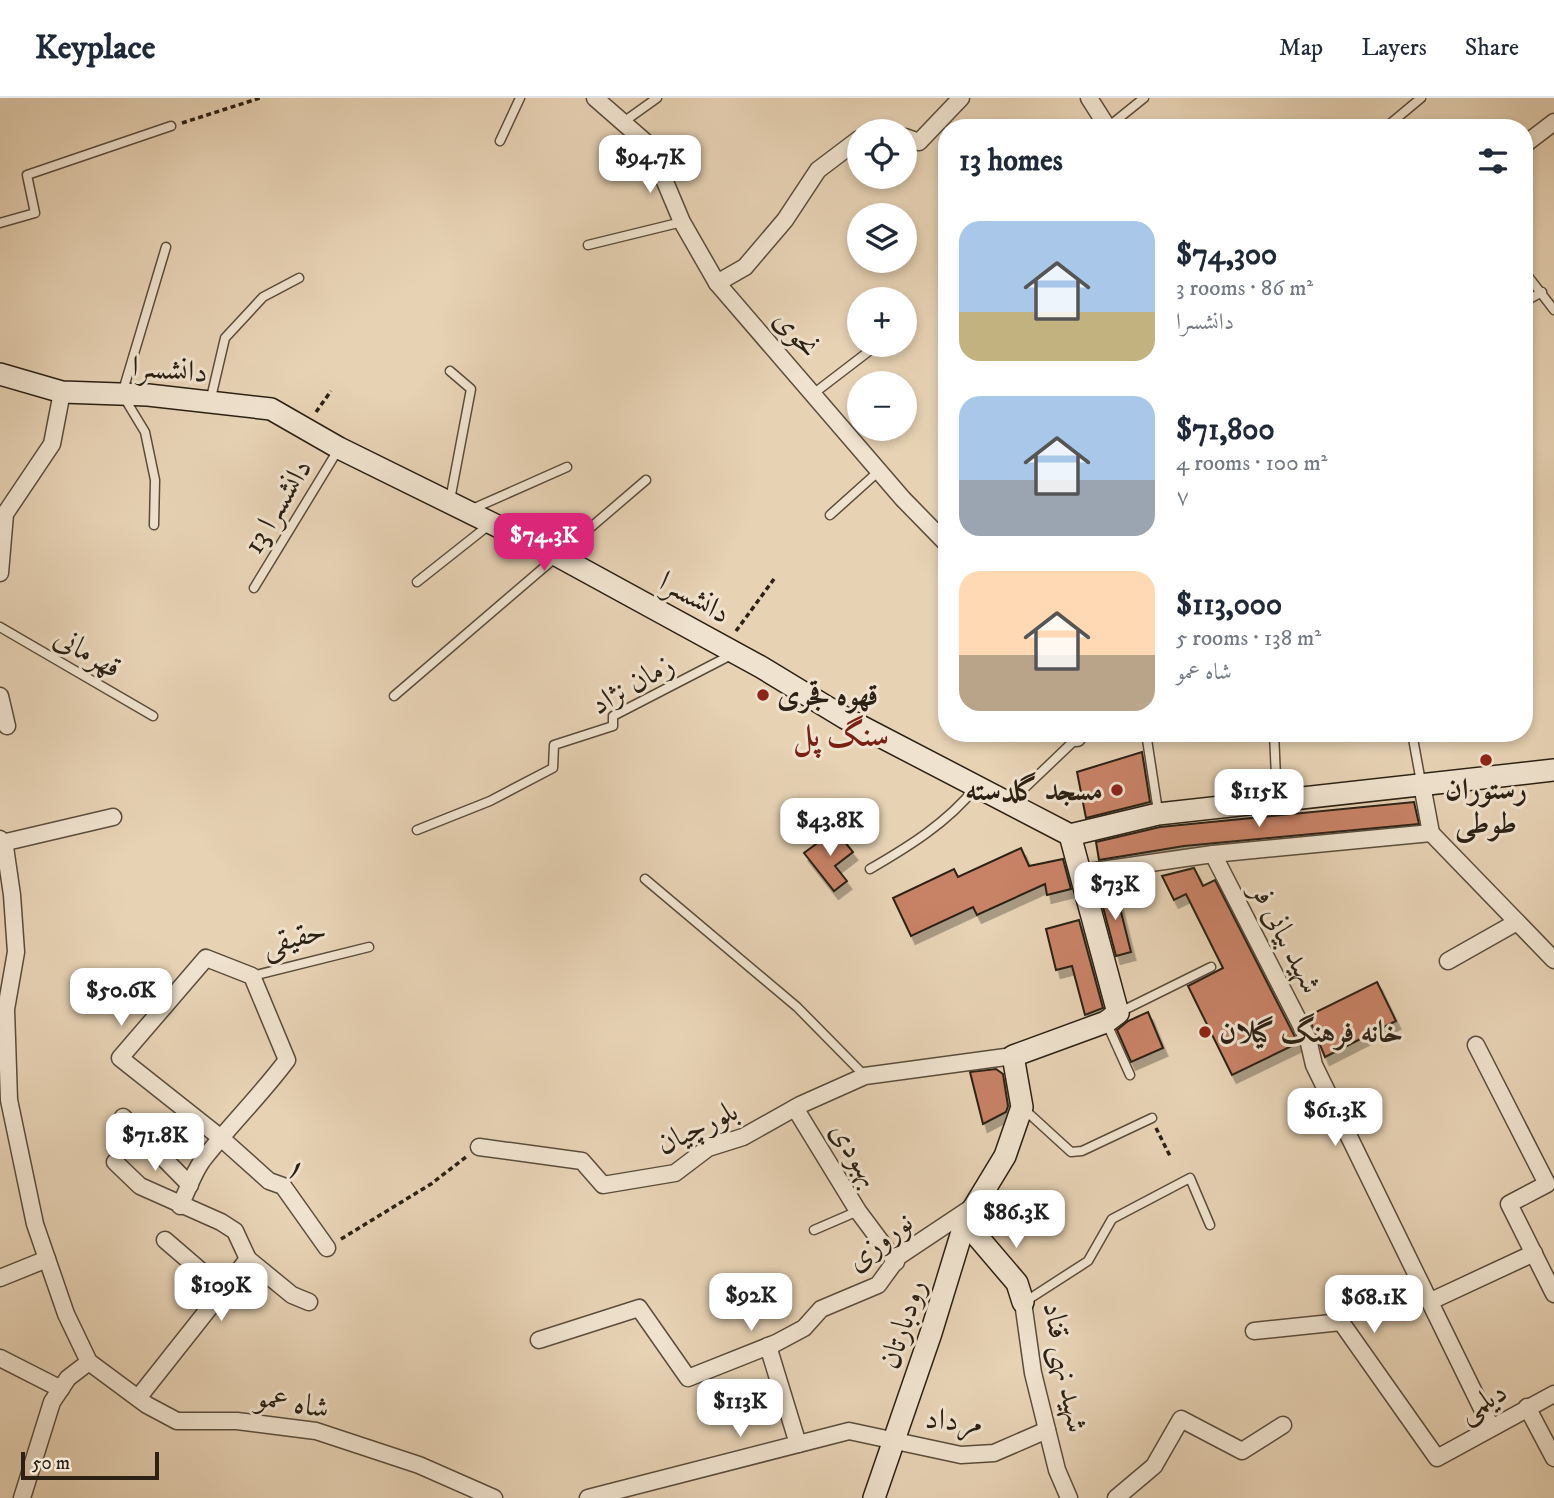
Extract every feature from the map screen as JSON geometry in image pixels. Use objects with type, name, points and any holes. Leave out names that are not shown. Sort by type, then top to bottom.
[{"type":"street","name":"نحوی","points":[[595,98],[650,146],[682,222],[717,284],[879,471],[938,534]]},
{"type":"street","points":[[941,119],[961,98]]},
{"type":"street","points":[[1089,98],[1103,119]]},
{"type":"street","points":[[917,141],[938,122]]},
{"type":"street","points":[[1533,138],[1554,122]]},
{"type":"street","points":[[717,284],[746,267],[785,220],[818,170],[847,148]]},
{"type":"street","name":"دانشسرا","points":[[0,374],[62,392],[122,394],[271,409],[339,447],[558,556],[730,650],[845,718],[1070,835]]},
{"type":"street","points":[[0,573],[5,514],[52,444],[62,392]]},
{"type":"street","points":[[0,696],[8,726]]},
{"type":"street","points":[[1013,1056],[1112,1017],[1081,873],[1070,835],[1158,814],[1554,770]]},
{"type":"street","points":[[1422,785],[1431,833],[1554,960]]},
{"type":"street","points":[[22,1498],[52,1402],[68,1378],[89,1363],[66,1314],[34,1224],[9,1100],[6,1009],[16,952],[12,895],[1,841],[113,817]]},
{"type":"street","points":[[1081,873],[1213,854],[1431,833]]},
{"type":"street","name":"شهید بیانی فر","points":[[1213,854],[1308,1039],[1314,1065],[1491,1427]]},
{"type":"street","points":[[1448,961],[1517,922]]},
{"type":"street","name":"۱","points":[[252,976],[206,958],[120,1058],[221,1138],[269,1181],[283,1186],[327,1248]]},
{"type":"street","name":"حقیقی","points":[[180,1206],[201,1163],[287,1060],[252,976]]},
{"type":"street","points":[[1476,1045],[1547,1184],[1508,1204],[1554,1294]]},
{"type":"street","name":"بلورچیان","points":[[478,1147],[582,1161],[603,1185],[675,1173],[708,1148],[743,1137],[795,1108],[865,1076],[1013,1056]]},
{"type":"street","name":"رودبارتان","points":[[874,1498],[969,1214],[1005,1156],[1022,1107],[1013,1056]]},
{"type":"street","name":"بهبودی","points":[[795,1108],[858,1211],[896,1262]]},
{"type":"street","points":[[123,1117],[190,1185]]},
{"type":"street","points":[[115,1162],[139,1186],[221,1222],[235,1231],[248,1259],[292,1295],[309,1302]]},
{"type":"street","name":"نوروزی","points":[[539,1340],[639,1308],[688,1377],[768,1346],[804,1328],[821,1309],[878,1285],[899,1256],[969,1214]]},
{"type":"street","name":"شهید نهی قناد","points":[[969,1214],[1017,1283],[1023,1302],[1033,1373],[1057,1470],[1069,1498]]},
{"type":"street","points":[[165,1240],[223,1290]]},
{"type":"street","points":[[1431,1301],[1534,1254]]},
{"type":"street","points":[[0,1278],[47,1259]]},
{"type":"street","points":[[138,1398],[248,1259]]},
{"type":"street","name":"دیلمی","points":[[1254,1331],[1341,1322],[1437,1458],[1554,1394]]},
{"type":"street","points":[[768,1346],[798,1444]]},
{"type":"street","points":[[0,1358],[61,1389]]},
{"type":"street","name":"شاه عمو","points":[[89,1363],[177,1422],[237,1421],[316,1431],[419,1465],[495,1498]]},
{"type":"street","points":[[1527,1407],[1554,1458]]},
{"type":"street","points":[[1116,1498],[1154,1466],[1181,1419],[1242,1451],[1283,1425]]},
{"type":"street","name":"مرداد","points":[[894,1442],[961,1455],[994,1452],[1047,1430]]},
{"type":"street","points":[[588,1498],[849,1432],[894,1442]]},
{"type":"lane","points":[[500,141],[520,98]]},
{"type":"lane","points":[[622,123],[657,98]]},
{"type":"lane","points":[[1118,119],[1144,98]]},
{"type":"lane","points":[[1396,119],[1421,98]]},
{"type":"lane","points":[[0,223],[35,213],[27,175],[172,127]]},
{"type":"lane","points":[[588,245],[682,222]]},
{"type":"lane","points":[[154,525],[155,480],[145,432],[122,394],[166,247]]},
{"type":"lane","points":[[210,402],[225,338],[263,297],[299,278]]},
{"type":"lane","points":[[1533,282],[1554,310]]},
{"type":"lane","points":[[1533,297],[1542,292]]},
{"type":"lane","points":[[813,394],[861,357]]},
{"type":"lane","points":[[450,371],[471,389],[458,507],[567,467]]},
{"type":"lane","name":"دانشسرا 13","points":[[254,588],[339,447]]},
{"type":"lane","points":[[830,515],[879,471]]},
{"type":"lane","points":[[394,696],[646,480]]},
{"type":"lane","points":[[417,582],[492,524]]},
{"type":"lane","name":"قهرمانی","points":[[0,627],[153,716]]},
{"type":"lane","name":"زمان نژاد","points":[[417,830],[490,801],[553,768],[554,745],[613,726],[613,716],[730,650]]},
{"type":"lane","points":[[1009,803],[1069,742]]},
{"type":"lane","points":[[1147,742],[1158,814]]},
{"type":"lane","points":[[1274,742],[1276,777]]},
{"type":"lane","points":[[1414,742],[1422,785]]},
{"type":"lane","points":[[870,869],[914,844],[964,802],[976,786]]},
{"type":"lane","points":[[645,879],[797,1007],[865,1076]]},
{"type":"lane","name":"حقیقی","points":[[252,976],[369,947]]},
{"type":"lane","points":[[1129,1074],[1112,1017],[1210,967]]},
{"type":"lane","points":[[1022,1107],[1071,1152],[1083,1152],[1152,1118]]},
{"type":"lane","points":[[1023,1302],[1088,1261],[1112,1219],[1190,1178],[1210,1226]]},
{"type":"lane","points":[[814,1230],[858,1211]]},
{"type":"path","points":[[172,127],[260,98]]},
{"type":"path","points":[[304,428],[331,391]]},
{"type":"path","points":[[730,650],[774,579]]},
{"type":"path","points":[[1152,1118],[1171,1158]]},
{"type":"path","points":[[327,1248],[431,1184],[478,1147]]},
{"type":"building","name":"مسجد گلدسته","points":[[1142,752],[1150,802],[1086,818],[1077,772]]},
{"type":"building","points":[[1414,802],[1419,824],[1184,846],[1099,860],[1096,842],[1160,827]]},
{"type":"building","points":[[835,830],[853,852],[835,866],[847,881],[834,891],[804,853]]},
{"type":"building","points":[[1021,848],[1029,866],[1063,859],[1071,889],[1047,895],[1045,884],[977,915],[973,907],[911,936],[893,898],[954,869],[958,877]]},
{"type":"building","points":[[1194,868],[1203,886],[1215,880],[1298,1043],[1232,1075],[1188,986],[1223,968],[1186,894],[1174,900],[1162,876]]},
{"type":"building","points":[[1115,888],[1131,952],[1116,956],[1099,892]]},
{"type":"building","points":[[1079,920],[1103,1008],[1085,1015],[1072,966],[1056,970],[1046,929]]},
{"type":"building","points":[[1377,982],[1396,1021],[1325,1057],[1308,1016]]},
{"type":"building","points":[[1148,1012],[1163,1048],[1131,1062],[1117,1030],[1128,1021]]},
{"type":"building","points":[[996,1069],[1003,1074],[1008,1106],[1006,1112],[983,1124],[970,1072]]},
{"type":"place","name":"قهوه قجری","points":[[763,695]]},
{"type":"place","name":"رستوران طوطی","points":[[1486,760]]},
{"type":"place","name":"مسجد گلدسته","points":[[1117,790]]},
{"type":"place","name":"خانه فرهنگ گیلان","points":[[1205,1032]]},
{"type":"district","name":"سنگ پل","points":[[841,735]]}]
